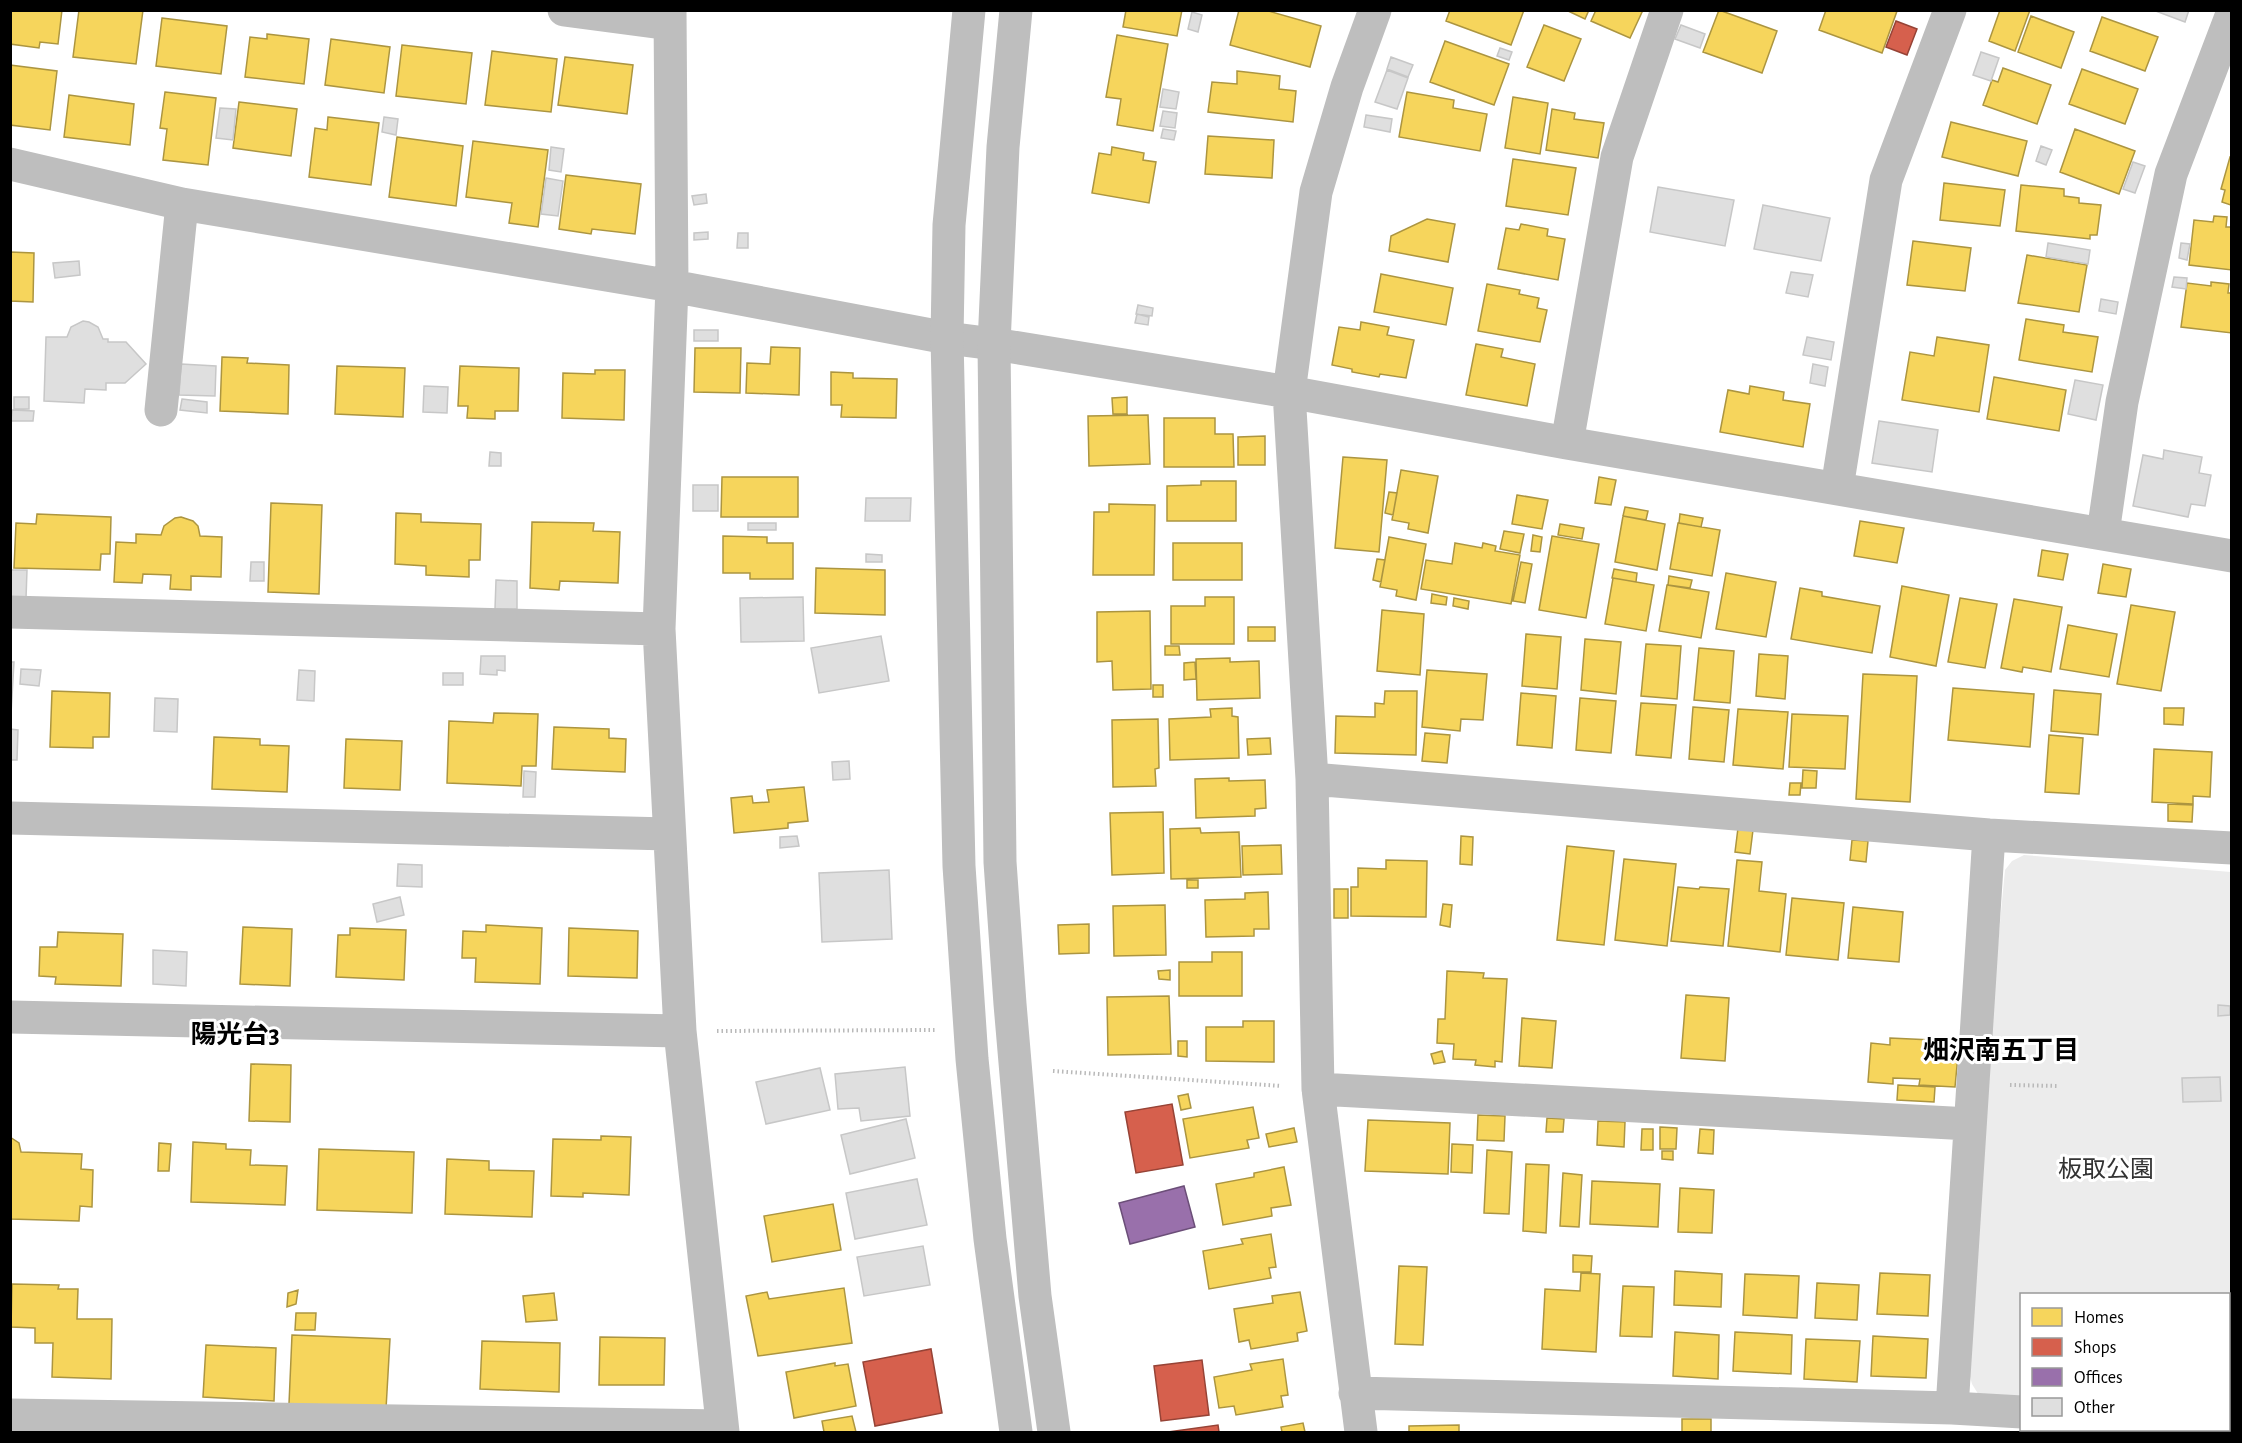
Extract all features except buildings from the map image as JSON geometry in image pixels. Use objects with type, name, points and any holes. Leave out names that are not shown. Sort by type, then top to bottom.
[{"type":"street","points":[[10,1414],[722,1429],[680,1031],[659,629],[672,286],[670,17],[564,10]]},
{"type":"street","points":[[969,10],[948,225],[947,338],[959,866],[972,1059],[990,1239],[1016,1432]]},
{"type":"street","points":[[1016,10],[1003,147],[994,344],[1000,862],[1035,1296],[1054,1432]]},
{"type":"street","points":[[1361,1432],[1318,1089],[1312,779],[1289,392],[1316,192],[1347,87],[1376,10]]},
{"type":"street","points":[[1567,443],[1617,157],[1667,10]]},
{"type":"street","points":[[1837,488],[1886,180],[1950,10]]},
{"type":"street","points":[[2103,533],[2122,402],[2172,174],[2232,14]]},
{"type":"street","points":[[10,164],[182,204],[672,286],[947,338],[1289,392],[1567,443],[2232,556]]},
{"type":"street","points":[[161,410],[182,204]]},
{"type":"street","points":[[10,612],[659,629]]},
{"type":"street","points":[[1312,779],[1989,835],[2232,848]]},
{"type":"street","points":[[10,818],[669,834]]},
{"type":"street","points":[[1952,1408],[1989,835]]},
{"type":"street","points":[[10,1017],[680,1031]]},
{"type":"street","points":[[1318,1089],[1970,1124]]},
{"type":"street","points":[[1355,1393],[1952,1408],[2020,1412]]},
{"type":"path","points":[[680,1031],[938,1030]]},
{"type":"path","points":[[1049,1070],[1318,1089]]},
{"type":"path","points":[[1973,1085],[2059,1086]]},
{"type":"green space","name":"板取公園","points":[[2024,855],[2231,872],[2231,1402],[2230,1293],[2020,1293],[2020,1398],[1980,1397],[1972,1384],[1968,1369],[1987,1060],[2005,870],[2012,861]]},
{"type":"district","name":"陽光台3","points":[[235,1034]]},
{"type":"district","name":"畑沢南五丁目","points":[[2001,1050]]}]
